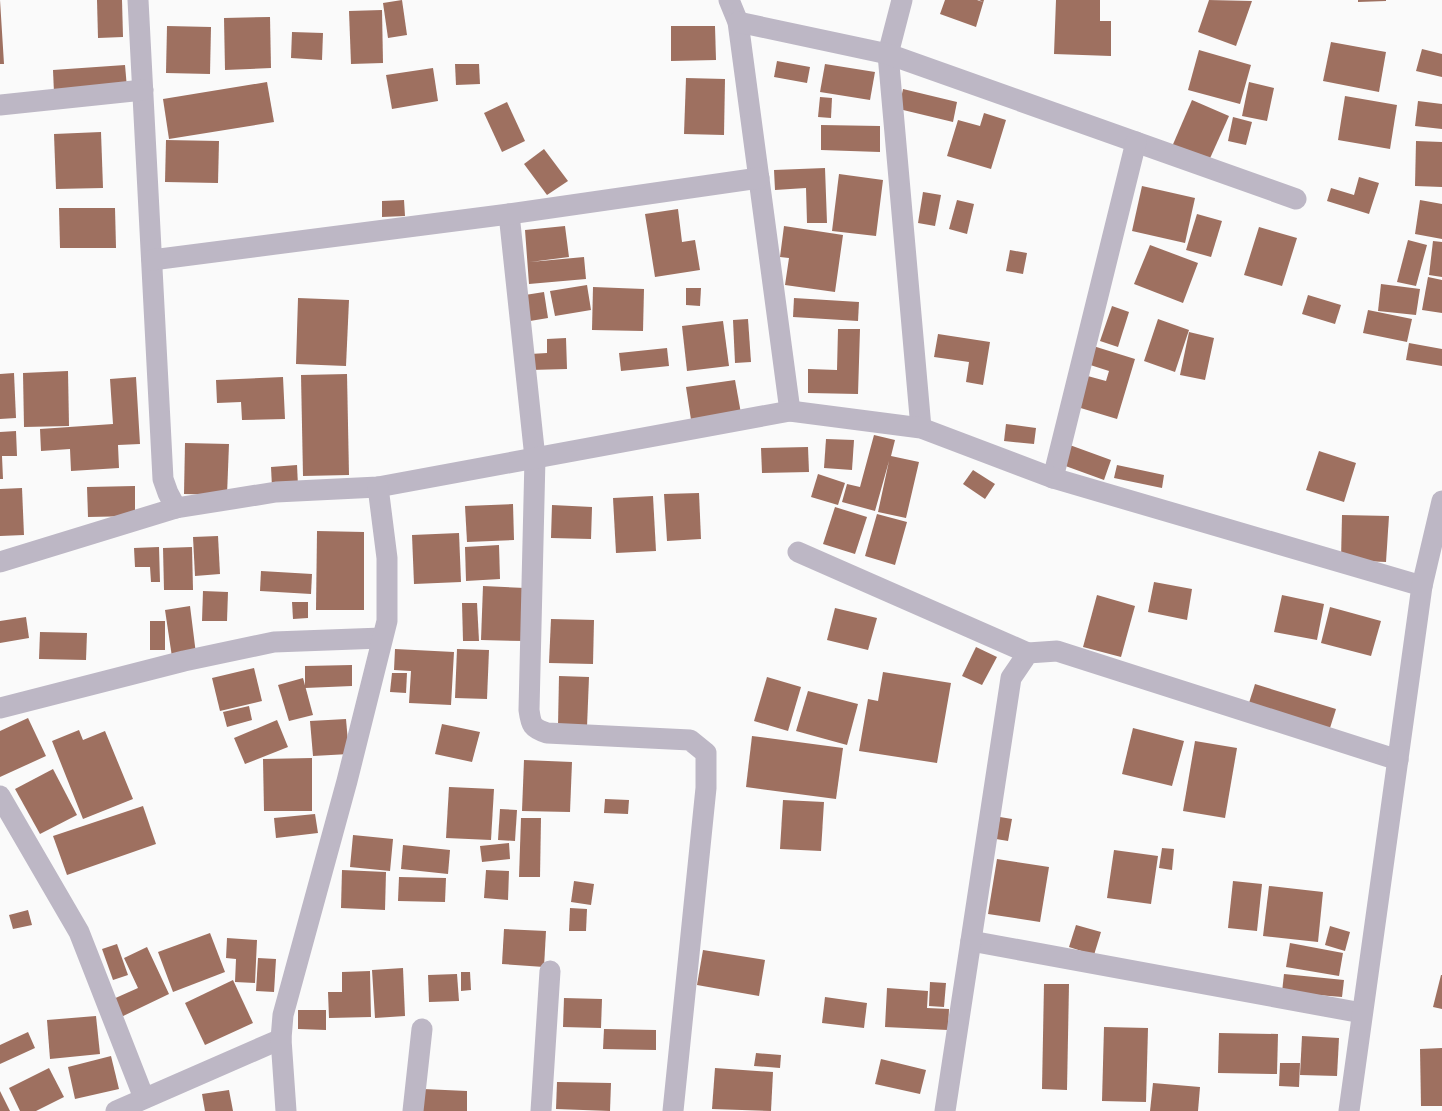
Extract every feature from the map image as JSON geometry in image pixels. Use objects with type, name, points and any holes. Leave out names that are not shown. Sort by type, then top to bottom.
[{"type":"street","points":[[138,0],[163,479],[176,508]]},
{"type":"street","points":[[729,0],[738,22],[790,411]]},
{"type":"street","points":[[902,0],[888,54],[921,428]]},
{"type":"street","points":[[738,22],[888,54],[1296,199]]},
{"type":"street","points":[[0,105],[143,90]]},
{"type":"street","points":[[1053,478],[1136,142]]},
{"type":"street","points":[[152,260],[509,214],[759,178]]},
{"type":"street","points":[[509,214],[535,458],[529,710],[531,723],[536,729],[547,733],[690,740],[706,753],[706,788],[673,1111]]},
{"type":"street","points":[[0,562],[176,508],[276,492],[378,487],[790,411],[921,428],[1053,478],[1422,586]]},
{"type":"street","points":[[286,1111],[281,1039],[283,1015],[347,781],[387,621],[387,558],[378,487]]},
{"type":"street","points":[[1349,1111],[1422,586],[1442,501]]},
{"type":"street","points":[[798,552],[1028,653],[1057,651],[1398,760]]},
{"type":"street","points":[[0,708],[184,661],[274,642],[382,638]]},
{"type":"street","points":[[946,1111],[1011,678],[1028,653]]},
{"type":"street","points":[[0,796],[78,932],[144,1098]]},
{"type":"street","points":[[971,941],[1362,1013]]},
{"type":"street","points":[[541,1111],[550,971]]},
{"type":"street","points":[[413,1111],[422,1029]]},
{"type":"street","points":[[116,1111],[281,1039]]},
{"type":"building","points":[[0,0],[4,64],[0,64]]},
{"type":"building","points":[[97,0],[122,0],[123,37],[98,38]]},
{"type":"building","points":[[402,0],[407,35],[388,38],[383,3]]},
{"type":"building","points":[[945,0],[977,0],[983,2],[979,0],[984,0],[976,27],[940,14]]},
{"type":"building","points":[[1056,0],[1100,0],[1100,21],[1111,21],[1111,56],[1054,54]]},
{"type":"building","points":[[1209,0],[1252,1],[1236,46],[1198,32]]},
{"type":"building","points":[[1358,0],[1386,0],[1386,1],[1358,2]]},
{"type":"building","points":[[382,10],[383,63],[351,64],[349,11]]},
{"type":"building","points":[[270,17],[271,68],[225,70],[224,18]]},
{"type":"building","points":[[167,26],[211,27],[210,74],[166,73]]},
{"type":"building","points":[[671,26],[715,26],[716,60],[671,61]]},
{"type":"building","points":[[292,32],[323,33],[322,60],[291,58]]},
{"type":"building","points":[[1331,42],[1386,52],[1379,92],[1323,81]]},
{"type":"building","points":[[1422,49],[1442,54],[1442,77],[1416,71]]},
{"type":"building","points":[[1199,50],[1251,65],[1240,104],[1188,90]]},
{"type":"building","points":[[777,61],[810,67],[807,83],[774,77]]},
{"type":"building","points":[[455,64],[479,64],[480,84],[456,85]]},
{"type":"building","points":[[825,64],[875,72],[870,100],[820,92]]},
{"type":"building","points":[[125,65],[127,88],[54,93],[53,70]]},
{"type":"building","points":[[433,68],[438,101],[392,109],[386,75]]},
{"type":"building","points":[[686,78],[725,79],[724,135],[684,134]]},
{"type":"building","points":[[267,82],[274,122],[169,139],[163,99]]},
{"type":"building","points":[[1249,82],[1274,88],[1267,121],[1242,116]]},
{"type":"building","points":[[903,89],[957,102],[953,122],[899,109]]},
{"type":"building","points":[[1345,96],[1397,105],[1390,149],[1338,140]]},
{"type":"building","points":[[820,97],[832,98],[831,118],[818,117]]},
{"type":"building","points":[[1192,100],[1229,116],[1207,165],[1171,149]]},
{"type":"building","points":[[1418,101],[1442,104],[1442,129],[1415,126]]},
{"type":"building","points":[[507,102],[525,141],[502,152],[484,113]]},
{"type":"building","points":[[984,113],[1006,120],[991,169],[947,156],[958,120],[980,126]]},
{"type":"building","points":[[1233,117],[1252,122],[1246,145],[1228,141]]},
{"type":"building","points":[[821,125],[880,126],[880,152],[821,150]]},
{"type":"building","points":[[101,132],[103,188],[56,189],[54,134]]},
{"type":"building","points":[[166,140],[219,141],[218,183],[165,182]]},
{"type":"building","points":[[1416,141],[1442,142],[1442,187],[1415,186]]},
{"type":"building","points":[[544,149],[568,181],[547,195],[524,164]]},
{"type":"building","points":[[825,168],[827,223],[807,223],[806,188],[775,190],[774,170]]},
{"type":"building","points":[[839,174],[883,180],[876,236],[832,231]]},
{"type":"building","points":[[1359,177],[1379,183],[1369,214],[1327,201],[1331,188],[1354,195]]},
{"type":"building","points":[[1142,186],[1195,198],[1185,243],[1132,231]]},
{"type":"building","points":[[923,192],[941,195],[935,226],[918,223]]},
{"type":"building","points":[[404,200],[405,216],[382,217],[382,201]]},
{"type":"building","points":[[957,200],[974,204],[967,234],[949,229]]},
{"type":"building","points":[[1420,200],[1442,204],[1442,239],[1415,234]]},
{"type":"building","points":[[59,208],[115,208],[116,248],[60,248]]},
{"type":"building","points":[[678,209],[682,242],[695,240],[700,270],[655,277],[645,214]]},
{"type":"building","points":[[1197,214],[1222,221],[1211,257],[1186,250]]},
{"type":"building","points":[[565,226],[569,257],[530,262],[584,257],[586,279],[529,284],[525,230]]},
{"type":"building","points":[[784,226],[843,235],[835,292],[785,285],[789,258],[780,257]]},
{"type":"building","points":[[1259,227],[1297,238],[1282,286],[1244,275]]},
{"type":"building","points":[[1408,240],[1427,245],[1416,286],[1397,282]]},
{"type":"building","points":[[1433,241],[1442,242],[1442,277],[1429,275]]},
{"type":"building","points":[[1150,245],[1198,263],[1183,303],[1134,284]]},
{"type":"building","points":[[1010,250],[1027,253],[1023,274],[1006,271]]},
{"type":"building","points":[[1428,277],[1442,280],[1442,313],[1422,310]]},
{"type":"building","points":[[1381,284],[1420,289],[1416,315],[1378,311]]},
{"type":"building","points":[[587,285],[591,310],[555,316],[550,291]]},
{"type":"building","points":[[593,287],[644,289],[643,331],[592,330]]},
{"type":"building","points":[[686,288],[701,288],[700,306],[686,305]]},
{"type":"building","points":[[544,292],[548,318],[530,321],[525,295]]},
{"type":"building","points":[[1308,295],[1341,305],[1335,324],[1302,314]]},
{"type":"building","points":[[298,298],[349,300],[346,366],[296,364]]},
{"type":"building","points":[[794,298],[859,302],[858,321],[793,317]]},
{"type":"building","points":[[1112,306],[1129,312],[1118,347],[1100,341]]},
{"type":"building","points":[[1368,310],[1412,319],[1407,342],[1363,333]]},
{"type":"building","points":[[748,319],[751,362],[735,363],[733,320]]},
{"type":"building","points":[[1158,319],[1189,330],[1175,372],[1144,361]]},
{"type":"building","points":[[723,321],[729,366],[687,371],[682,326]]},
{"type":"building","points":[[838,329],[860,329],[858,394],[808,393],[808,369],[837,370]]},
{"type":"building","points":[[1189,332],[1214,338],[1205,380],[1180,375]]},
{"type":"building","points":[[938,334],[990,342],[983,385],[966,382],[969,362],[934,357]]},
{"type":"building","points":[[566,338],[567,369],[530,370],[530,354],[547,353],[547,339]]},
{"type":"building","points":[[1409,343],[1442,349],[1442,366],[1406,360]]},
{"type":"building","points":[[1090,345],[1135,359],[1117,419],[1074,406],[1084,375],[1106,381],[1109,371],[1084,363]]},
{"type":"building","points":[[667,348],[669,366],[621,371],[619,353]]},
{"type":"building","points":[[68,371],[69,426],[24,427],[23,373]]},
{"type":"building","points":[[14,373],[16,418],[0,419],[0,374]]},
{"type":"building","points":[[347,374],[349,475],[303,476],[301,375]]},
{"type":"building","points":[[136,377],[140,444],[118,445],[119,468],[71,471],[70,449],[41,451],[40,429],[113,424],[110,379]]},
{"type":"building","points":[[283,377],[285,419],[242,420],[241,402],[217,403],[216,380]]},
{"type":"building","points":[[735,380],[742,419],[692,426],[686,387]]},
{"type":"building","points":[[1006,424],[1036,428],[1034,444],[1004,441]]},
{"type":"building","points":[[16,431],[17,456],[2,456],[3,479],[0,479],[0,432]]},
{"type":"building","points":[[874,435],[895,440],[891,456],[919,462],[906,518],[878,512],[889,461],[875,511],[842,502],[847,484],[860,487]]},
{"type":"building","points":[[826,439],[854,440],[852,470],[824,468]]},
{"type":"building","points":[[185,443],[229,444],[227,495],[184,494]]},
{"type":"building","points":[[1067,444],[1111,460],[1104,480],[1060,464]]},
{"type":"building","points":[[808,447],[809,472],[762,473],[761,448]]},
{"type":"building","points":[[1319,451],[1356,463],[1344,502],[1306,490]]},
{"type":"building","points":[[297,465],[298,486],[272,487],[271,467]]},
{"type":"building","points":[[1117,465],[1164,475],[1162,488],[1114,478]]},
{"type":"building","points":[[973,470],[995,484],[985,499],[963,484]]},
{"type":"building","points":[[818,474],[845,483],[838,505],[811,497]]},
{"type":"building","points":[[135,486],[135,516],[88,517],[87,487]]},
{"type":"building","points":[[22,488],[24,535],[0,536],[0,489]]},
{"type":"building","points":[[699,493],[701,539],[667,541],[664,494]]},
{"type":"building","points":[[653,496],[656,551],[616,553],[613,498]]},
{"type":"building","points":[[513,504],[514,540],[467,542],[465,506]]},
{"type":"building","points":[[552,505],[592,507],[591,539],[551,538]]},
{"type":"building","points":[[835,507],[867,517],[855,554],[823,544]]},
{"type":"building","points":[[877,514],[907,522],[895,565],[865,556]]},
{"type":"building","points":[[1342,515],[1389,516],[1386,562],[1341,560]]},
{"type":"building","points":[[317,531],[364,532],[364,610],[316,610]]},
{"type":"building","points":[[459,533],[461,582],[414,584],[412,535]]},
{"type":"building","points":[[218,536],[220,574],[195,576],[193,537]]},
{"type":"building","points":[[499,545],[500,579],[466,581],[465,547]]},
{"type":"building","points":[[159,547],[160,582],[151,582],[150,567],[135,567],[134,548]]},
{"type":"building","points":[[192,547],[193,590],[164,590],[163,548]]},
{"type":"building","points":[[261,571],[312,574],[311,594],[260,591]]},
{"type":"building","points":[[1154,582],[1192,589],[1187,620],[1148,612]]},
{"type":"building","points":[[483,586],[525,588],[524,641],[481,640]]},
{"type":"building","points":[[203,591],[228,592],[227,621],[202,621]]},
{"type":"building","points":[[1097,595],[1135,606],[1121,657],[1083,647]]},
{"type":"building","points":[[1282,595],[1324,604],[1317,640],[1274,632]]},
{"type":"building","points":[[292,602],[308,602],[308,618],[293,619]]},
{"type":"building","points":[[462,603],[477,603],[479,641],[463,641]]},
{"type":"building","points":[[190,606],[196,654],[172,657],[165,610]]},
{"type":"building","points":[[1330,607],[1381,621],[1371,656],[1321,643]]},
{"type":"building","points":[[835,608],[877,618],[868,650],[827,640]]},
{"type":"building","points":[[26,617],[29,638],[0,643],[0,621]]},
{"type":"building","points":[[551,619],[594,620],[593,664],[549,663]]},
{"type":"building","points":[[150,621],[165,621],[165,650],[150,650]]},
{"type":"building","points":[[40,632],[87,633],[86,660],[39,659]]},
{"type":"building","points":[[976,647],[997,657],[982,685],[962,676]]},
{"type":"building","points":[[395,649],[454,652],[451,705],[409,703],[411,671],[394,670]]},
{"type":"building","points":[[457,649],[489,650],[487,699],[455,698]]},
{"type":"building","points":[[352,665],[352,686],[305,688],[305,666]]},
{"type":"building","points":[[254,668],[262,701],[220,711],[212,678]]},
{"type":"building","points":[[883,672],[951,683],[937,763],[859,751],[868,699],[878,701]]},
{"type":"building","points":[[392,673],[407,673],[406,693],[390,692]]},
{"type":"building","points":[[559,676],[589,677],[587,727],[558,726]]},
{"type":"building","points":[[767,677],[801,687],[788,731],[754,721]]},
{"type":"building","points":[[303,678],[313,715],[289,721],[278,685]]},
{"type":"building","points":[[1255,684],[1336,709],[1330,728],[1249,703]]},
{"type":"building","points":[[808,691],[858,704],[847,745],[796,731]]},
{"type":"building","points":[[249,706],[252,720],[227,727],[223,712]]},
{"type":"building","points":[[28,718],[46,756],[0,777],[0,731]]},
{"type":"building","points":[[346,719],[349,754],[313,756],[310,721]]},
{"type":"building","points":[[277,720],[288,747],[245,764],[234,738]]},
{"type":"building","points":[[442,724],[480,732],[472,762],[435,754]]},
{"type":"building","points":[[1133,728],[1184,741],[1172,786],[1122,774]]},
{"type":"building","points":[[79,730],[83,740],[105,731],[133,799],[83,819],[52,741]]},
{"type":"building","points":[[752,736],[843,748],[836,799],[746,787]]},
{"type":"building","points":[[1195,741],[1237,748],[1225,818],[1183,811]]},
{"type":"building","points":[[312,758],[312,811],[264,811],[263,759]]},
{"type":"building","points":[[524,760],[572,762],[570,812],[522,811]]},
{"type":"building","points":[[53,769],[77,815],[40,834],[15,789]]},
{"type":"building","points":[[449,787],[494,789],[491,840],[446,838]]},
{"type":"building","points":[[605,799],[629,800],[628,814],[604,813]]},
{"type":"building","points":[[783,800],[824,802],[821,851],[780,849]]},
{"type":"building","points":[[143,806],[156,844],[67,875],[53,836]]},
{"type":"building","points":[[500,809],[517,810],[515,841],[498,840]]},
{"type":"building","points":[[315,814],[318,833],[276,838],[274,818]]},
{"type":"building","points":[[1000,817],[1012,819],[1008,841],[996,839]]},
{"type":"building","points":[[521,818],[541,818],[540,877],[519,877]]},
{"type":"building","points":[[353,835],[393,839],[390,871],[350,867]]},
{"type":"building","points":[[509,843],[510,859],[482,862],[480,846]]},
{"type":"building","points":[[403,845],[450,850],[448,874],[401,869]]},
{"type":"building","points":[[1162,848],[1174,849],[1172,870],[1159,868]]},
{"type":"building","points":[[1114,850],[1158,856],[1151,904],[1107,898]]},
{"type":"building","points":[[997,859],[1049,867],[1040,922],[988,914]]},
{"type":"building","points":[[342,870],[386,872],[385,910],[341,908]]},
{"type":"building","points":[[486,870],[509,871],[508,900],[484,898]]},
{"type":"building","points":[[399,877],[446,878],[445,902],[398,901]]},
{"type":"building","points":[[574,881],[594,884],[591,905],[571,902]]},
{"type":"building","points":[[1233,881],[1262,884],[1257,931],[1228,928]]},
{"type":"building","points":[[1269,886],[1323,892],[1318,942],[1263,936]]},
{"type":"building","points":[[570,908],[587,909],[586,931],[569,931]]},
{"type":"building","points":[[28,910],[32,925],[13,929],[9,915]]},
{"type":"building","points":[[1076,925],[1101,932],[1094,955],[1069,947]]},
{"type":"building","points":[[1330,926],[1350,932],[1345,951],[1325,945]]},
{"type":"building","points":[[504,929],[546,931],[544,967],[502,964]]},
{"type":"building","points":[[210,933],[225,972],[173,992],[158,952]]},
{"type":"building","points":[[227,938],[257,940],[255,983],[235,982],[236,959],[226,958]]},
{"type":"building","points":[[1290,943],[1343,953],[1339,976],[1286,967]]},
{"type":"building","points":[[117,944],[128,975],[113,980],[102,949]]},
{"type":"building","points":[[147,947],[169,994],[119,1018],[111,1000],[138,988],[124,958]]},
{"type":"building","points":[[703,950],[765,960],[759,996],[697,985]]},
{"type":"building","points":[[258,958],[276,959],[274,992],[256,991]]},
{"type":"building","points":[[403,968],[405,1016],[375,1018],[372,970]]},
{"type":"building","points":[[370,971],[371,1017],[329,1018],[328,992],[342,992],[342,972]]},
{"type":"building","points":[[461,972],[470,972],[471,990],[461,991]]},
{"type":"building","points":[[457,974],[459,1001],[429,1002],[428,975]]},
{"type":"building","points":[[1284,974],[1344,980],[1342,997],[1282,992]]},
{"type":"building","points":[[1442,975],[1442,1009],[1433,1007]]},
{"type":"building","points":[[233,980],[253,1023],[205,1045],[185,1003]]},
{"type":"building","points":[[930,982],[946,983],[944,1007],[929,1006]]},
{"type":"building","points":[[1044,984],[1069,984],[1067,1090],[1042,1089]]},
{"type":"building","points":[[887,988],[928,991],[927,1008],[949,1009],[948,1030],[885,1027]]},
{"type":"building","points":[[825,997],[867,1003],[864,1028],[822,1023]]},
{"type":"building","points":[[564,998],[602,999],[601,1028],[563,1027]]},
{"type":"building","points":[[298,1010],[326,1010],[326,1030],[298,1029]]},
{"type":"building","points":[[96,1016],[100,1054],[50,1059],[47,1020]]},
{"type":"building","points":[[1104,1027],[1148,1028],[1146,1102],[1102,1101]]},
{"type":"building","points":[[604,1029],[656,1030],[656,1050],[603,1049]]},
{"type":"building","points":[[28,1032],[35,1048],[0,1064],[0,1045]]},
{"type":"building","points":[[1219,1033],[1278,1034],[1277,1074],[1218,1073]]},
{"type":"building","points":[[1302,1036],[1339,1038],[1337,1076],[1300,1075]]},
{"type":"building","points":[[1442,1048],[1442,1106],[1421,1106],[1420,1049]]},
{"type":"building","points":[[756,1053],[781,1055],[780,1068],[754,1066]]},
{"type":"building","points":[[111,1056],[119,1089],[75,1099],[68,1067]]},
{"type":"building","points":[[881,1059],[926,1070],[920,1094],[875,1084]]},
{"type":"building","points":[[1280,1063],[1300,1063],[1299,1087],[1279,1086]]},
{"type":"building","points":[[49,1068],[64,1097],[36,1111],[20,1111],[9,1088]]},
{"type":"building","points":[[715,1068],[773,1072],[771,1111],[712,1109]]},
{"type":"building","points":[[557,1082],[611,1083],[610,1111],[556,1109]]},
{"type":"building","points":[[1153,1083],[1200,1087],[1198,1111],[1150,1111]]},
{"type":"building","points":[[423,1089],[467,1091],[467,1111],[422,1111]]},
{"type":"building","points":[[229,1090],[233,1111],[205,1111],[202,1094]]},
{"type":"building","points":[[0,1091],[10,1111],[0,1111]]}]
